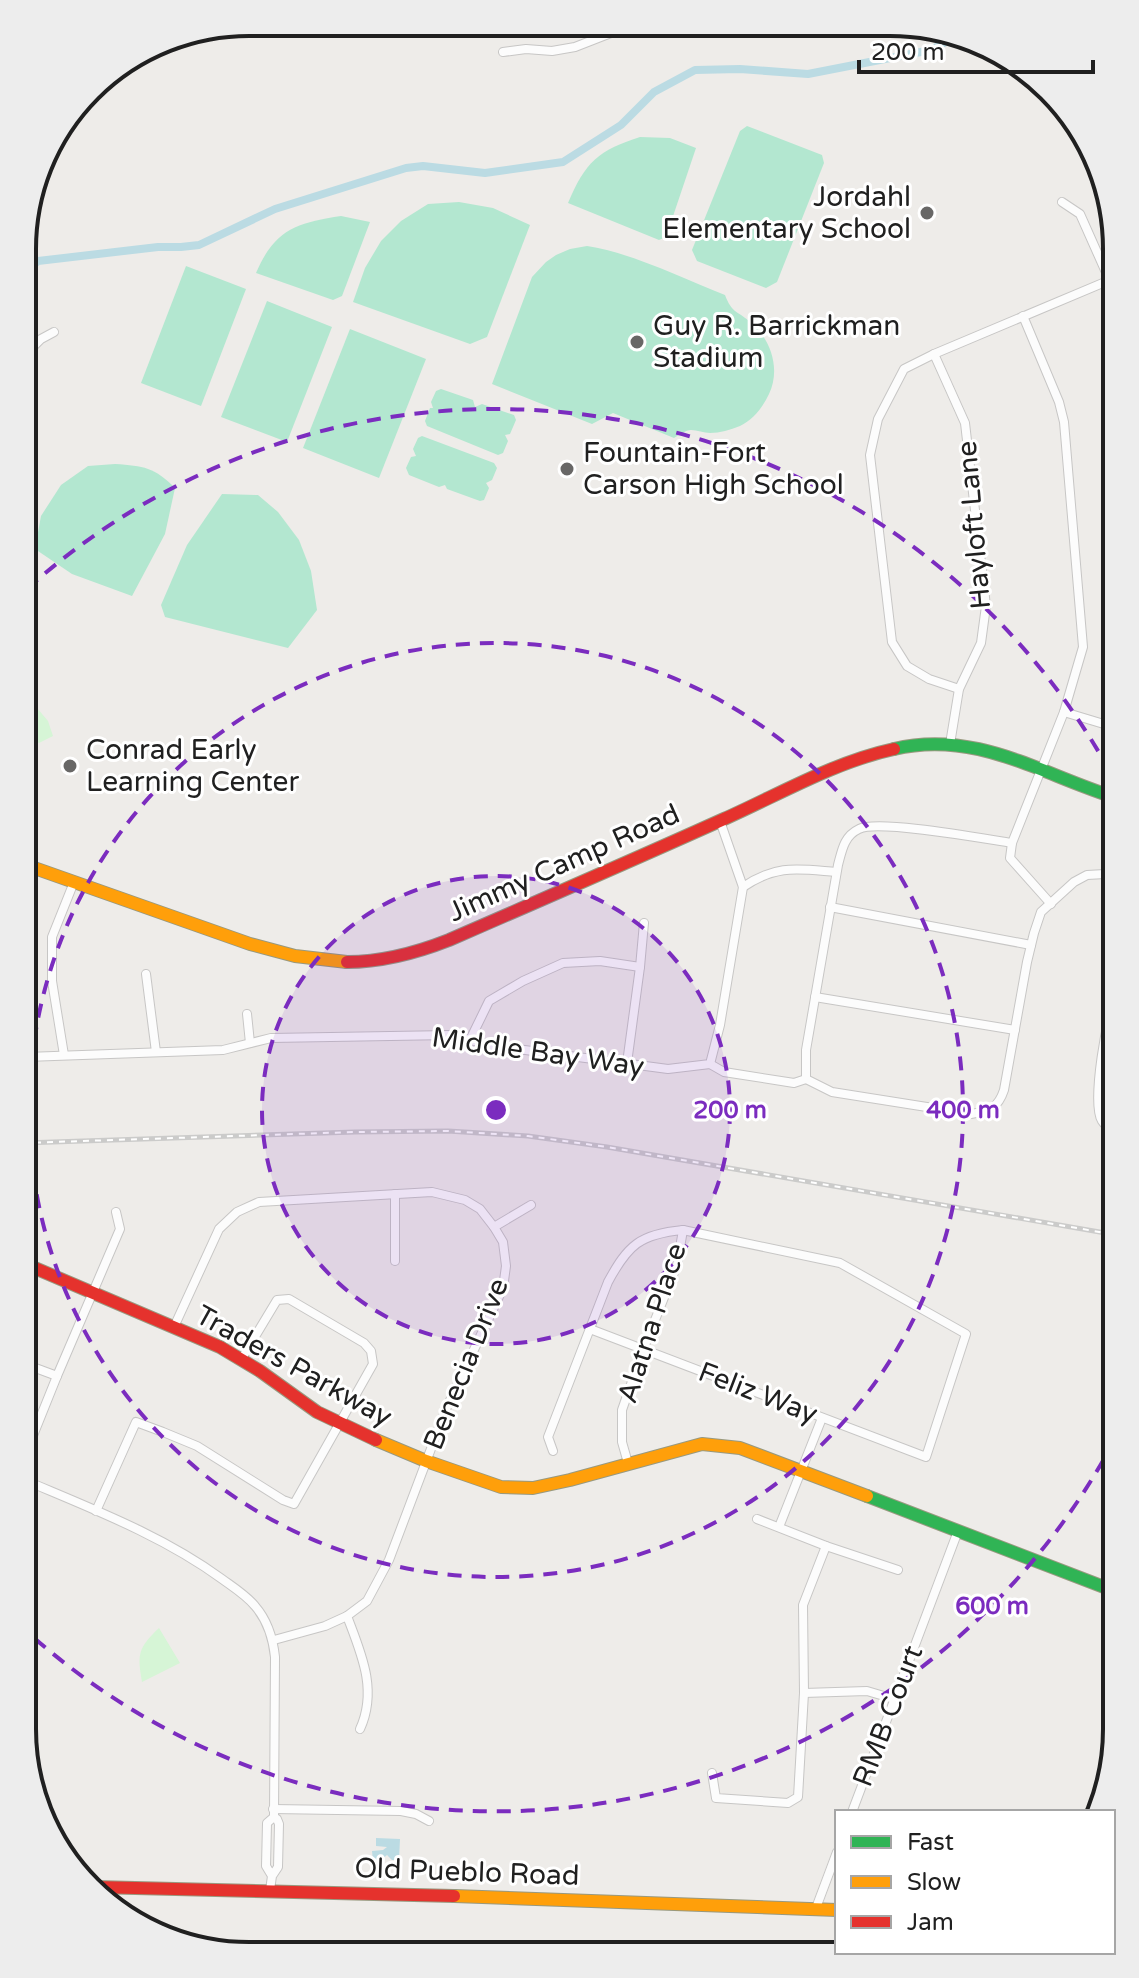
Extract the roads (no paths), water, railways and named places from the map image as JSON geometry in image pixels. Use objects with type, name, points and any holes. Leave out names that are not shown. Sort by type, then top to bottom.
[{"type":"street","points":[[503,52],[526,49],[552,51],[575,47],[603,36]]},
{"type":"street","points":[[1062,202],[1080,214],[1103,258]]},
{"type":"street","points":[[959,689],[929,679],[907,666],[892,642],[870,455],[878,419],[904,369],[1103,283]]},
{"type":"street","points":[[1023,316],[1059,402],[1064,422],[1083,647],[1064,712],[1012,843],[1010,858],[1051,904]]},
{"type":"street","points":[[36,344],[54,332]]},
{"type":"street","name":"Hayloft Lane","points":[[934,354],[965,423],[986,606],[981,643],[959,689],[950,744]]},
{"type":"street","points":[[1064,712],[1103,724]]},
{"type":"street","name":"Jimmy Camp Road","points":[[36,869],[289,956],[365,962],[415,953],[449,940],[859,758],[903,745],[950,744],[995,751],[1103,794]]},
{"type":"street","points":[[720,821],[743,887],[720,1025],[710,1064],[724,1072],[794,1083],[806,1079],[832,1092],[971,1114],[986,1111],[1000,1103],[1031,945],[1041,912],[1074,882],[1087,875],[1103,874]]},
{"type":"street","points":[[806,1079],[806,1050],[836,872],[850,834],[863,826],[903,827],[1012,843]]},
{"type":"street","points":[[743,887],[758,877],[791,868],[836,872]]},
{"type":"street","points":[[64,1055],[52,981],[52,937],[74,882]]},
{"type":"street","points":[[830,907],[1031,945]]},
{"type":"street","points":[[627,1063],[644,923]]},
{"type":"street","points":[[470,1040],[489,1001],[563,963],[600,961],[640,967]]},
{"type":"street","points":[[146,974],[156,1052]]},
{"type":"street","points":[[815,997],[1015,1030]]},
{"type":"street","points":[[247,1014],[250,1043]]},
{"type":"street","name":"Middle Bay Way","points":[[36,1056],[223,1050],[271,1038],[450,1035],[495,1046],[668,1069],[710,1064]]},
{"type":"street","points":[[1093,1127],[1102,1122],[1097,1105],[1103,1053]]},
{"type":"street","name":"Benecia Drive","points":[[174,1327],[219,1229],[237,1212],[259,1202],[432,1192],[465,1200],[480,1209],[503,1242],[506,1266],[503,1288],[446,1409],[389,1560],[367,1601],[347,1616],[325,1626],[274,1640]]},
{"type":"street","points":[[395,1194],[395,1261]]},
{"type":"street","points":[[494,1227],[531,1205]]},
{"type":"street","points":[[36,1428],[120,1229],[116,1212]]},
{"type":"street","points":[[553,1451],[548,1437],[608,1282],[621,1258],[638,1241],[662,1232],[683,1230]]},
{"type":"street","name":"Feliz Way","points":[[590,1329],[926,1457],[966,1334],[840,1263],[683,1230]]},
{"type":"street","name":"Alatna Place","points":[[628,1463],[622,1442],[622,1410],[677,1265],[683,1230]]},
{"type":"street","name":"Traders Parkway","points":[[36,1269],[220,1347],[317,1412],[360,1434],[501,1487],[533,1488],[702,1444],[740,1448],[958,1531]]},
{"type":"street","points":[[96,1511],[136,1422],[197,1446],[294,1504],[373,1364],[371,1351],[364,1343],[289,1299],[277,1300],[241,1360]]},
{"type":"street","points":[[36,1368],[57,1376]]},
{"type":"street","points":[[779,1527],[822,1418]]},
{"type":"street","points":[[36,1485],[199,1562],[256,1606],[274,1640],[274,1813],[279,1824],[278,1867],[271,1883]]},
{"type":"street","points":[[757,1519],[898,1570]]},
{"type":"street","points":[[958,1531],[1103,1587]]},
{"type":"street","name":"RMB Court","points":[[853,1810],[958,1531]]},
{"type":"street","points":[[712,1773],[716,1798],[788,1803],[798,1797],[804,1693],[803,1605],[826,1546]]},
{"type":"street","points":[[347,1616],[368,1677],[366,1715],[360,1729]]},
{"type":"street","points":[[804,1693],[867,1691],[894,1699]]},
{"type":"street","points":[[274,1813],[401,1811],[429,1821]]},
{"type":"street","points":[[816,1908],[835,1857]]},
{"type":"street","name":"Old Pueblo Road","points":[[107,1887],[271,1883],[835,1910]]},
{"type":"water","points":[[376,1838],[400,1839],[399,1860],[392,1860],[387,1855],[380,1861],[373,1861],[372,1851],[387,1847],[376,1846]]},
{"type":"waterway","points":[[36,263],[158,247],[199,245],[275,209],[406,168],[423,166],[485,173],[563,162],[621,125],[654,92],[695,70],[740,69],[808,74],[931,50],[944,43]]},
{"type":"railway","points":[[36,1143],[355,1132],[448,1131],[528,1136],[1103,1233]]},
{"type":"place","name":"Jordahl Elementary School","points":[[927,213]]},
{"type":"place","name":"Guy R. Barrickman Stadium","points":[[637,342]]},
{"type":"place","name":"Fountain-Fort Carson High School","points":[[567,469]]},
{"type":"place","name":"Conrad Early Learning Center","points":[[70,766]]}]
